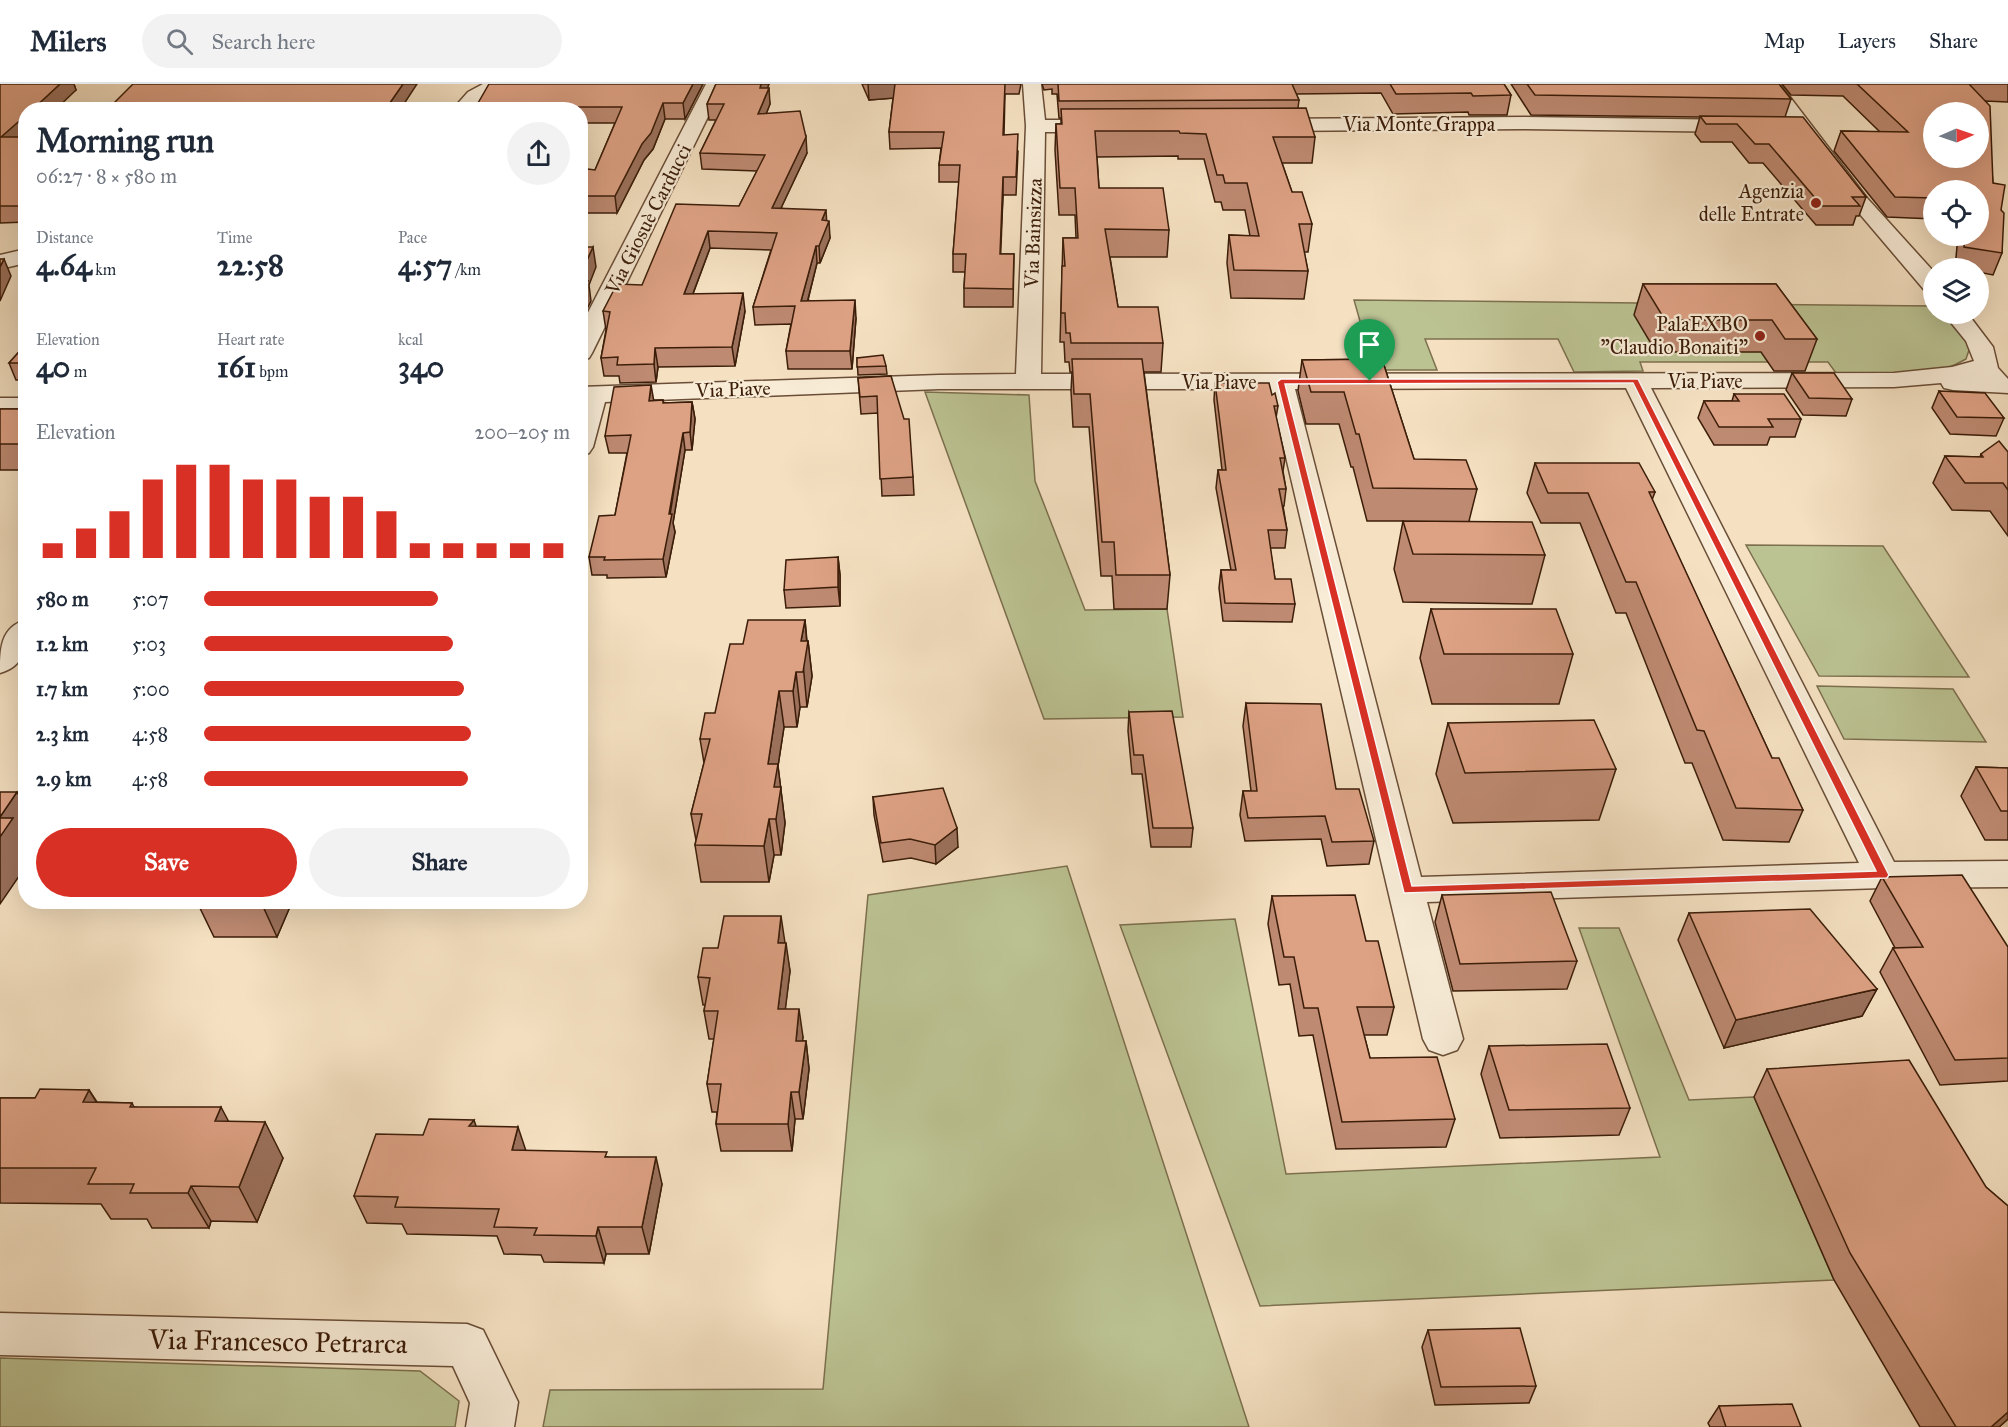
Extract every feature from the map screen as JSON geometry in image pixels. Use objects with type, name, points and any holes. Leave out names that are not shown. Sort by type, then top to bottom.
[{"type":"street","points":[[470,102],[496,84]]},
{"type":"street","name":"Via Giosuè Carducci","points":[[588,337],[715,84]]},
{"type":"street","name":"Via Bainsizza","points":[[1028,382],[1036,126],[1032,84]]},
{"type":"street","points":[[1771,84],[1860,202],[1923,274]]},
{"type":"street","points":[[1512,104],[1524,123]]},
{"type":"street","name":"Via Monte Grappa","points":[[1250,125],[1524,123],[1759,126]]},
{"type":"street","points":[[1036,126],[1119,126]]},
{"type":"street","points":[[1782,127],[1803,127]]},
{"type":"street","points":[[0,262],[18,258]]},
{"type":"street","points":[[1964,324],[1994,360],[1986,370],[2007,387]]},
{"type":"street","name":"Via Piave","points":[[1894,380],[1953,374],[1994,360]]},
{"type":"street","name":"Via Piave","points":[[588,394],[882,384],[1028,382],[1894,380],[2007,387]]},
{"type":"street","points":[[1635,381],[1883,875]]},
{"type":"street","points":[[1281,382],[1443,1039]]},
{"type":"street","points":[[0,406],[18,406]]},
{"type":"street","points":[[0,663],[17,630]]},
{"type":"street","points":[[1408,890],[1883,875],[2008,874]]},
{"type":"street","name":"Via Francesco Petrarca","points":[[0,1334],[467,1345],[494,1402],[490,1427]]},
{"type":"green space","name":"PalaEXBO \"Claudio Bonaiti\"","points":[[1354,300],[1923,306],[1923,324],[1954,324],[1970,347],[1966,359],[1952,366],[1920,374],[1836,373],[1828,362],[1640,362],[1643,371],[1574,372],[1558,339],[1425,339],[1437,370],[1354,370],[1349,350],[1364,335]]},
{"type":"green space","points":[[925,392],[1029,395],[1035,481],[1085,610],[1167,609],[1183,717],[1044,719]]},
{"type":"green space","points":[[1746,545],[1883,546],[1969,677],[1819,676]]},
{"type":"green space","points":[[1817,686],[1953,689],[1986,742],[1844,739]]},
{"type":"green space","points":[[1067,866],[1249,1427],[543,1427],[550,1390],[823,1389],[868,895]]},
{"type":"green space","points":[[1235,919],[1286,1174],[1660,1157],[1579,928],[1619,928],[1689,1100],[1754,1097],[1834,1280],[1260,1306],[1120,925]]},
{"type":"green space","points":[[0,1358],[420,1371],[459,1401],[455,1427],[0,1427]]},
{"type":"building","points":[[0,84],[60,84],[41,102],[18,102],[18,122],[1,137],[18,137],[18,206],[0,206]]},
{"type":"building","points":[[133,84],[403,84],[391,102],[115,102]]},
{"type":"building","points":[[489,84],[693,84],[683,103],[663,103],[651,133],[642,144],[615,196],[588,196],[588,169],[595,170],[622,107],[588,107],[588,102],[479,102]]},
{"type":"building","points":[[716,84],[761,84],[760,88],[769,88],[758,114],[800,111],[806,137],[772,208],[826,210],[822,220],[829,221],[819,246],[816,246],[801,301],[855,300],[850,351],[786,351],[795,306],[753,307],[777,233],[708,231],[684,294],[743,293],[732,347],[655,348],[654,364],[617,365],[618,357],[601,358],[610,312],[603,311],[617,284],[642,285],[676,204],[739,206],[765,155],[700,153],[724,104],[707,104]]},
{"type":"building","points":[[895,84],[1005,84],[1003,135],[1018,134],[1016,177],[1003,177],[1000,254],[1014,254],[1013,289],[964,288],[966,254],[953,254],[960,165],[939,165],[944,132],[889,132]]},
{"type":"building","points":[[1058,84],[1292,84],[1299,100],[1059,101]]},
{"type":"building","points":[[1390,84],[1504,84],[1511,95],[1396,94]]},
{"type":"building","points":[[1527,84],[1779,84],[1791,99],[1535,95]]},
{"type":"building","points":[[1857,84],[1969,84],[1986,102],[1923,102],[1923,168],[1989,168],[1990,106],[1993,183],[2005,185],[2001,210],[2004,213],[2002,253],[1964,247],[1989,246],[1989,180],[1923,180],[1923,198],[1895,197],[1841,131],[1908,132]]},
{"type":"building","points":[[1306,108],[1315,137],[1273,137],[1292,192],[1302,192],[1312,224],[1299,224],[1308,271],[1234,270],[1229,235],[1259,236],[1247,183],[1225,183],[1223,175],[1217,175],[1206,134],[1180,133],[1179,131],[1095,131],[1099,188],[1163,188],[1169,230],[1105,229],[1118,307],[1158,307],[1163,343],[1071,343],[1070,333],[1066,333],[1065,313],[1061,313],[1062,266],[1065,266],[1063,238],[1078,238],[1075,188],[1060,188],[1056,124],[1062,124],[1061,109]]},
{"type":"building","points":[[1700,116],[1803,117],[1866,197],[1852,197],[1860,206],[1822,206],[1769,144],[1755,144],[1737,124],[1706,124]]},
{"type":"building","points":[[588,247],[593,247],[588,258]]},
{"type":"building","points":[[1643,284],[1776,284],[1817,339],[1785,339],[1772,320],[1665,320]]},
{"type":"building","points":[[18,353],[18,363],[9,363]]},
{"type":"building","points":[[883,355],[886,366],[857,367],[857,358]]},
{"type":"building","points":[[1072,359],[1142,359],[1170,575],[1116,575],[1114,542],[1102,542],[1090,394],[1074,394]]},
{"type":"building","points":[[1382,359],[1414,459],[1466,460],[1477,489],[1373,488],[1359,434],[1356,434],[1344,392],[1311,392],[1302,360]]},
{"type":"building","points":[[1792,373],[1834,373],[1852,399],[1809,398]]},
{"type":"building","points":[[891,376],[904,419],[909,419],[913,477],[880,479],[877,396],[860,397],[858,378]]},
{"type":"building","points":[[1215,383],[1269,383],[1272,395],[1275,393],[1278,406],[1274,406],[1285,458],[1280,458],[1286,489],[1279,489],[1287,530],[1268,530],[1275,579],[1291,579],[1295,604],[1225,603],[1221,570],[1236,570],[1218,470],[1226,470]]},
{"type":"building","points":[[651,385],[649,401],[692,402],[690,432],[683,433],[669,514],[672,514],[663,559],[604,560],[605,557],[589,557],[599,516],[615,515],[631,435],[605,436],[614,387]]},
{"type":"building","points":[[1939,391],[1985,393],[2004,418],[1957,417]]},
{"type":"building","points":[[1734,394],[1784,394],[1801,419],[1768,419],[1773,427],[1719,427],[1704,401],[1739,401]]},
{"type":"building","points":[[0,409],[18,409],[18,444],[0,444]]},
{"type":"building","points":[[1999,441],[2008,452],[2008,490],[2003,483],[1965,483],[1945,456],[1983,457],[1981,454]]},
{"type":"building","points":[[1535,463],[1639,463],[1655,492],[1649,492],[1772,758],[1779,758],[1803,810],[1736,808],[1704,731],[1697,730],[1636,582],[1626,582],[1588,493],[1548,493]]},
{"type":"building","points":[[1403,521],[1532,522],[1545,555],[1413,554]]},
{"type":"building","points":[[838,557],[838,587],[784,590],[786,560]]},
{"type":"building","points":[[1431,609],[1556,609],[1573,654],[1444,654]]},
{"type":"building","points":[[748,620],[805,620],[801,641],[808,641],[803,672],[796,672],[793,691],[779,691],[768,764],[778,764],[774,787],[781,787],[776,819],[769,819],[764,846],[695,845],[702,814],[691,814],[710,739],[700,739],[705,713],[715,713],[730,644],[743,644]]},
{"type":"building","points":[[1246,703],[1321,704],[1336,789],[1359,789],[1374,841],[1332,842],[1325,816],[1248,818],[1243,791],[1257,791]]},
{"type":"building","points":[[1172,711],[1193,828],[1153,828],[1143,755],[1134,755],[1129,712]]},
{"type":"building","points":[[1594,720],[1616,769],[1465,773],[1448,723]]},
{"type":"building","points":[[1976,767],[2008,768],[2008,811],[2001,811]]},
{"type":"building","points":[[943,788],[957,828],[935,845],[910,839],[881,843],[873,797]]},
{"type":"building","points":[[0,792],[17,792],[0,817]]},
{"type":"building","points":[[0,818],[13,818],[0,837]]},
{"type":"building","points":[[1962,875],[2008,947],[2008,1058],[1955,1060],[1893,948],[1923,947],[1882,877]]},
{"type":"building","points":[[1551,892],[1577,961],[1460,964],[1442,895]]},
{"type":"building","points":[[1355,895],[1366,941],[1378,941],[1394,1007],[1357,1007],[1370,1058],[1437,1057],[1455,1119],[1342,1122],[1318,1008],[1304,1008],[1294,957],[1284,957],[1272,896]]},
{"type":"building","points":[[1810,909],[1877,989],[1736,1020],[1689,913]]},
{"type":"building","points":[[724,916],[781,916],[778,943],[786,943],[778,1009],[799,1009],[796,1041],[806,1041],[799,1092],[791,1092],[788,1124],[716,1124],[721,1084],[707,1084],[718,1011],[704,1011],[710,978],[698,977],[703,948],[718,948]]},
{"type":"building","points":[[1607,1044],[1630,1108],[1509,1110],[1489,1046]]},
{"type":"building","points":[[1909,1060],[1986,1187],[2008,1206],[2008,1412],[1991,1427],[1956,1427],[1850,1253],[1767,1069]]},
{"type":"building","points":[[40,1089],[89,1090],[83,1102],[132,1103],[130,1107],[221,1107],[215,1121],[265,1122],[239,1187],[191,1186],[188,1193],[130,1193],[134,1184],[88,1184],[96,1168],[0,1168],[0,1098],[35,1098]]},
{"type":"building","points":[[429,1119],[474,1120],[469,1126],[518,1127],[512,1150],[607,1152],[605,1157],[656,1157],[642,1227],[598,1227],[596,1236],[534,1235],[537,1228],[494,1227],[499,1209],[395,1207],[398,1197],[354,1196],[376,1134],[423,1135]]},
{"type":"building","points":[[1520,1328],[1536,1386],[1441,1387],[1428,1330]]},
{"type":"building","points":[[1792,1404],[1801,1427],[1726,1427],[1719,1406]]},
{"type":"place","name":"Agenzia delle Entrate","points":[[1816,203]]},
{"type":"place","name":"PalaEXBO \"Claudio Bonaiti\"","points":[[1760,336]]},
{"type":"route","points":[[1370,381],[1635,381],[1883,875],[1408,890],[1281,382],[1370,381]]}]
